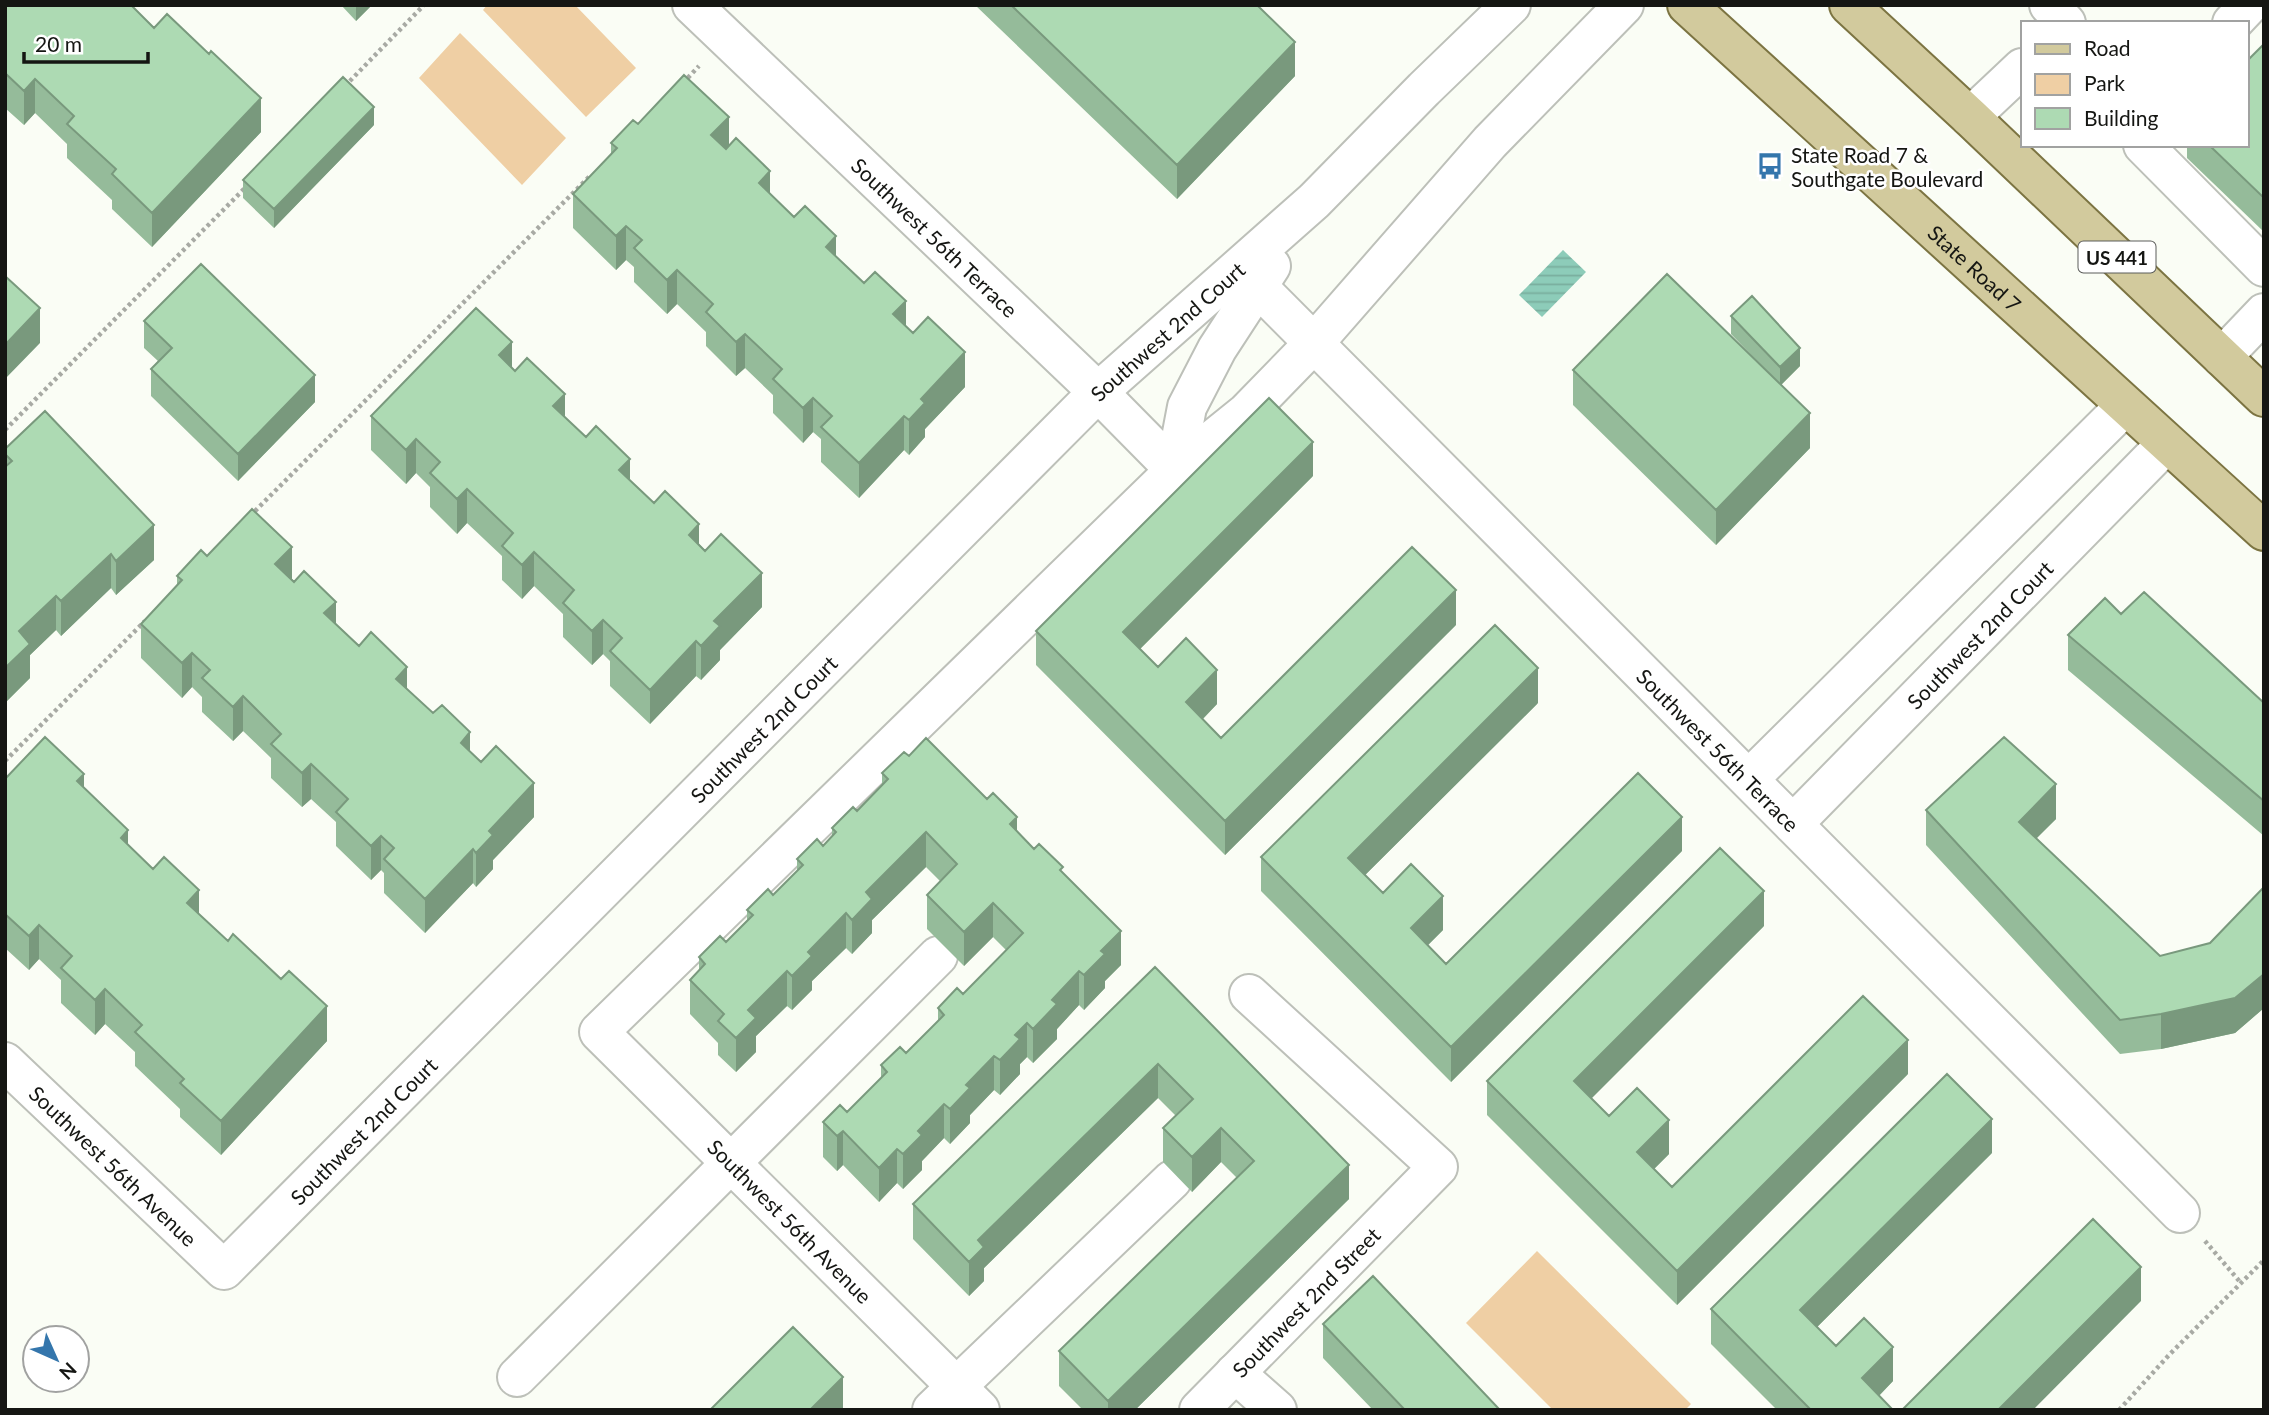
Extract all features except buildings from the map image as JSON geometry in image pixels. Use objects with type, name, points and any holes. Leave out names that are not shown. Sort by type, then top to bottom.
[{"type":"main road","name":"State Road 7","points":[[1687,5],[2166,444],[2249,513],[2264,531]]},
{"type":"main road","name":"US 441","points":[[1849,5],[2264,397]]},
{"type":"street","name":"Southwest 56th Terrace","points":[[692,5],[1098,392],[1175,470]]},
{"type":"street","name":"Southwest 2nd Court","points":[[224,1270],[1098,392],[1314,201],[1511,5]]},
{"type":"street","points":[[1175,470],[1247,412],[1315,342],[1490,142],[1624,5]]},
{"type":"street","points":[[2049,5],[2066,21]]},
{"type":"street","points":[[2070,21],[2088,5]]},
{"type":"street","points":[[2234,21],[2249,5]]},
{"type":"street","points":[[1970,117],[2021,69]]},
{"type":"street","points":[[2145,147],[2264,267]]},
{"type":"street","name":"Southwest 2nd Court","points":[[1175,470],[1187,407],[1217,349],[1314,201]]},
{"type":"street","name":"Southwest 56th Terrace","points":[[1257,286],[2180,1213]]},
{"type":"street","points":[[2222,357],[2264,313]]},
{"type":"street","points":[[1749,779],[2125,406]]},
{"type":"street","name":"Southwest 2nd Court","points":[[1793,824],[2166,444]]},
{"type":"street","name":"Southwest 56th Avenue","points":[[956,1402],[731,1163],[599,1032],[1175,470]]},
{"type":"street","points":[[517,1377],[938,956]]},
{"type":"street","name":"Southwest 2nd Street","points":[[1199,1410],[1438,1167],[1249,994]]},
{"type":"street","name":"Southwest 56th Avenue","points":[[5,1062],[224,1270]]},
{"type":"street","points":[[956,1402],[1172,1180]]},
{"type":"street","points":[[1236,1373],[1277,1410]]},
{"type":"path","points":[[337,94],[424,5]]},
{"type":"path","points":[[678,88],[727,38]]},
{"type":"path","points":[[243,523],[599,167]]},
{"type":"path","points":[[5,430],[249,183]]},
{"type":"path","points":[[5,761],[154,612]]},
{"type":"path","points":[[2180,1213],[2241,1283]]},
{"type":"path","points":[[2119,1410],[2169,1355],[2264,1260]]},
{"type":"green space","points":[[487,5],[575,5],[636,68],[586,117],[483,10]]},
{"type":"green space","points":[[460,33],[566,138],[522,185],[419,78]]},
{"type":"green space","points":[[1537,1251],[1691,1404],[1685,1410],[1553,1410],[1466,1323]]},
{"type":"shaded area","points":[[1563,250],[1586,272],[1542,317],[1519,295]]},
{"type":"place","name":"State Road 7 & Southgate Boulevard","points":[[1770,166]]}]
